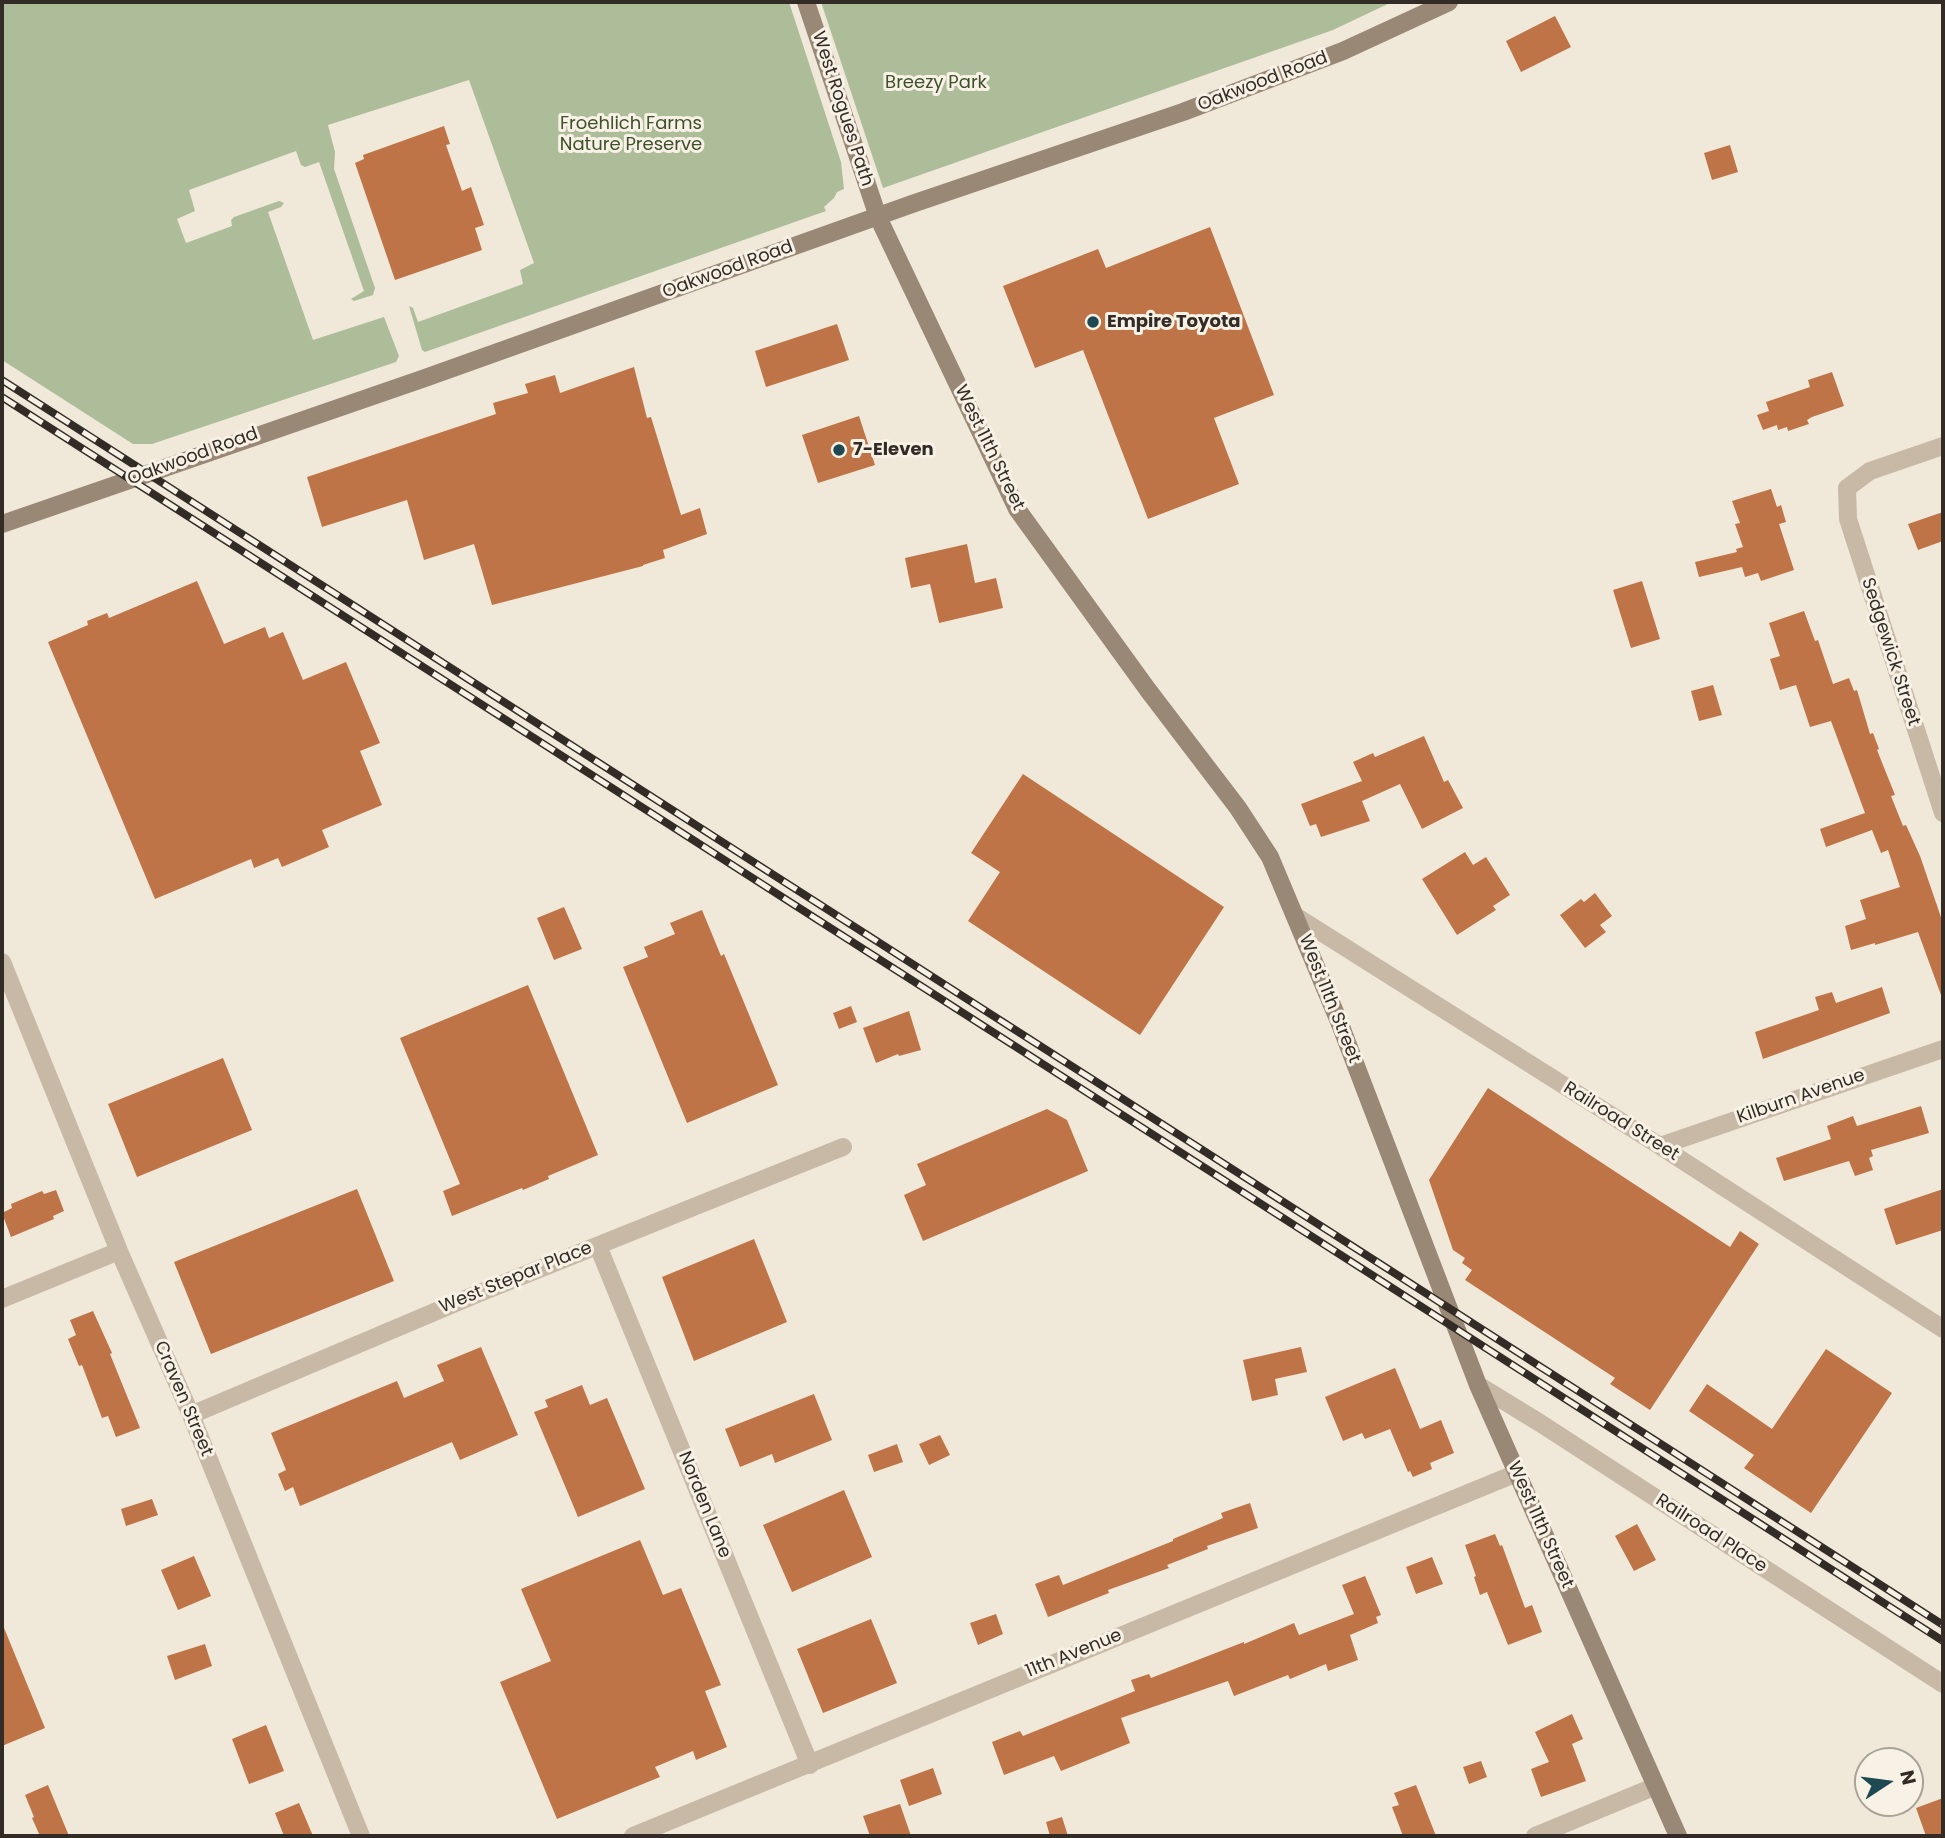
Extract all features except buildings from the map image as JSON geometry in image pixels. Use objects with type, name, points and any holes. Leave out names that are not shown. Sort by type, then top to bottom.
[{"type":"street","name":"West Rogues Path","points":[[806,2],[878,217]]},
{"type":"street","name":"Oakwood Road","points":[[2,524],[1264,83],[1343,51],[1449,2]]},
{"type":"street","name":"West 11th Street","points":[[878,217],[1017,509],[1148,690],[1238,808],[1270,857],[1297,917],[1478,1385],[1678,1836]]},
{"type":"street","name":"Sedgewick Street","points":[[1943,446],[1870,471],[1847,488],[1849,519],[1940,790],[1943,813]]},
{"type":"street","name":"Railroad Street","points":[[1297,917],[1660,1146],[1943,1329]]},
{"type":"street","name":"Craven Street","points":[[2,962],[119,1251],[191,1415],[361,1836]]},
{"type":"street","name":"Kilburn Avenue","points":[[1660,1146],[1943,1049]]},
{"type":"street","name":"West Stepar Place","points":[[191,1415],[465,1298],[842,1147]]},
{"type":"street","name":"Norden Lane","points":[[598,1246],[810,1765]]},
{"type":"street","points":[[2,1299],[119,1251]]},
{"type":"street","name":"Railroad Place","points":[[1478,1385],[1943,1684]]},
{"type":"street","name":"11th Avenue","points":[[633,1836],[1517,1473]]},
{"type":"street","points":[[1535,1836],[1656,1786]]},
{"type":"green space","name":"Froehlich Farms Nature Preserve","points":[[2,2],[789,2],[841,162],[844,189],[837,192],[824,207],[826,211],[425,352],[422,350],[409,306],[413,308],[418,322],[523,284],[520,270],[534,263],[469,80],[328,125],[335,152],[334,169],[375,288],[373,295],[354,301],[351,299],[364,291],[319,162],[305,167],[301,165],[296,151],[189,190],[195,211],[177,219],[186,243],[232,226],[231,220],[234,217],[279,201],[284,203],[268,212],[313,340],[384,317],[399,356],[396,362],[152,444],[133,444],[2,360]]},
{"type":"green space","name":"Breezy Park","points":[[821,2],[1392,2],[1333,30],[883,188]]},
{"type":"railway","points":[[2,380],[1943,1625]]},
{"type":"railway","points":[[2,397],[1943,1641]]},
{"type":"place","name":"Empire Toyota","points":[[1093,322]]},
{"type":"place","name":"7-Eleven","points":[[839,450]]}]
